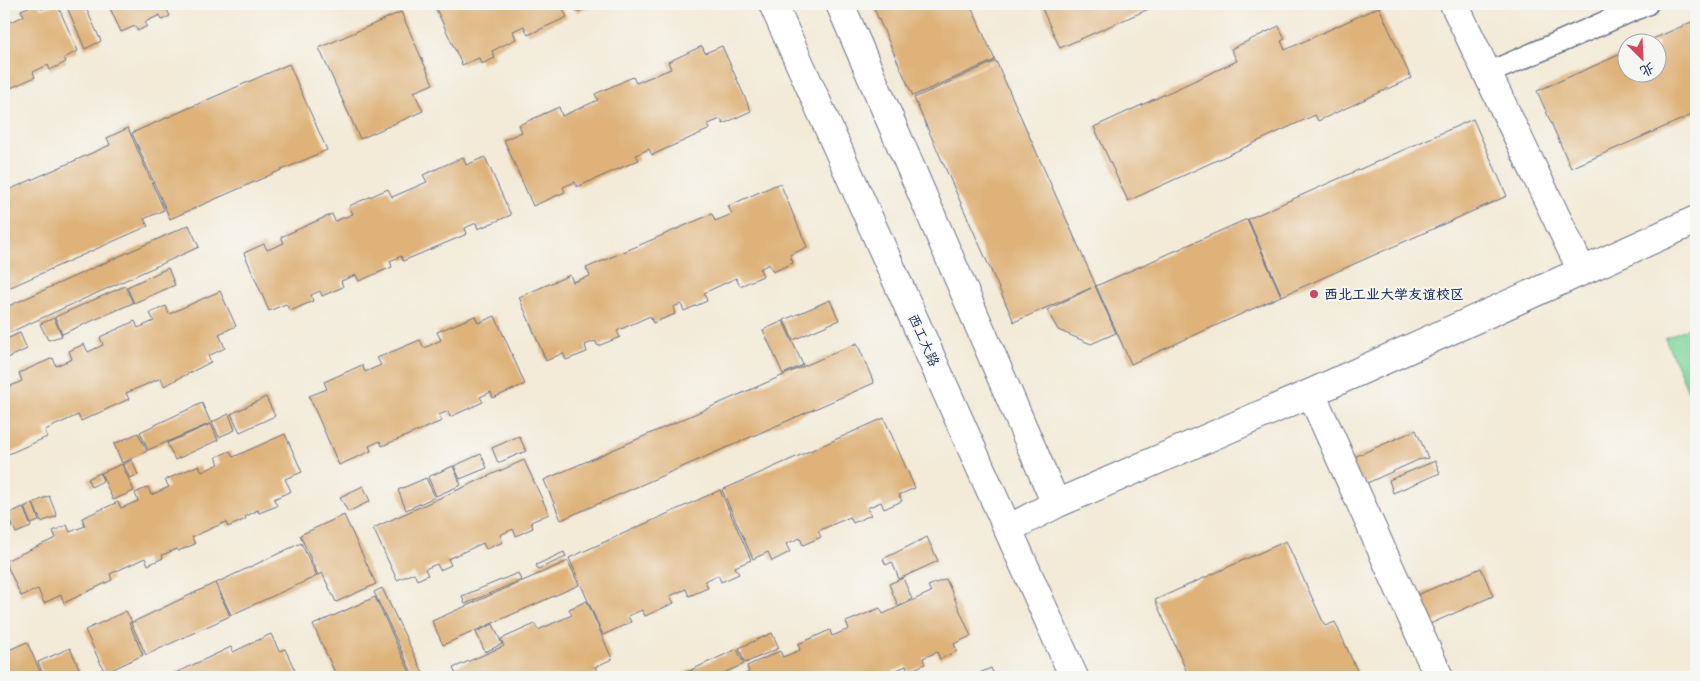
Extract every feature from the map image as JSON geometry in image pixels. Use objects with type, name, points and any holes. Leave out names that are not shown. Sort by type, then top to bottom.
[{"type":"street","name":"西工大路","points":[[773,4],[1074,677]]},
{"type":"street","points":[[840,4],[1056,504]]},
{"type":"street","points":[[1454,4],[1582,271]]},
{"type":"street","points":[[1008,529],[1056,504],[1311,393],[1696,220]]},
{"type":"street","points":[[1311,393],[1439,677]]},
{"type":"lane","points":[[1486,74],[1647,4]]},
{"type":"green space","points":[[1696,324],[1696,409],[1665,338]]},
{"type":"building","points":[[36,4],[41,9],[57,4],[78,51],[64,58],[66,62],[50,70],[48,65],[33,72],[35,77],[4,91],[4,19],[8,17],[11,22],[24,16],[21,10]]},
{"type":"building","points":[[75,4],[84,4],[101,41],[85,49],[67,7]]},
{"type":"building","points":[[108,4],[182,4],[167,10],[170,16],[162,20],[160,15],[145,22],[147,26],[138,31],[135,26],[121,32]]},
{"type":"building","points":[[434,4],[571,4],[562,8],[567,17],[528,35],[524,26],[513,31],[516,39],[492,51],[495,58],[481,64],[479,58],[462,65]]},
{"type":"building","points":[[573,4],[596,4],[577,12]]},
{"type":"building","points":[[872,4],[970,4],[995,60],[913,96]]},
{"type":"building","points":[[1040,4],[1160,4],[1060,48]]},
{"type":"building","points":[[1379,7],[1411,78],[1318,121],[1315,115],[1128,201],[1094,127],[1237,61],[1231,49],[1279,26],[1285,39],[1281,41],[1285,50]]},
{"type":"building","points":[[401,12],[433,84],[414,92],[423,111],[360,139],[319,48]]},
{"type":"building","points":[[1696,20],[1696,113],[1571,168],[1537,91],[1618,55],[1618,82],[1668,82],[1668,32]]},
{"type":"building","points":[[702,46],[705,53],[722,46],[751,111],[723,124],[721,119],[708,124],[710,129],[652,155],[649,149],[636,155],[639,160],[577,187],[575,182],[563,187],[565,192],[533,206],[504,140],[522,132],[519,125],[559,107],[562,116],[598,100],[595,94],[633,77],[636,83],[671,69],[668,62]]},
{"type":"building","points":[[996,61],[1116,333],[1091,344],[1058,330],[1047,310],[1091,288],[1014,322],[914,98]]},
{"type":"building","points":[[289,64],[327,150],[170,219],[132,133]]},
{"type":"building","points":[[1473,119],[1507,196],[1282,296],[1248,219]]},
{"type":"building","points":[[128,128],[164,210],[144,219],[148,226],[4,290],[4,192],[110,145],[107,138]]},
{"type":"building","points":[[463,157],[466,165],[485,157],[511,215],[478,229],[476,223],[465,228],[467,234],[403,261],[401,256],[390,261],[392,267],[359,281],[356,275],[341,281],[343,287],[322,296],[320,291],[311,295],[313,301],[290,311],[286,304],[269,311],[244,253],[264,244],[267,250],[284,243],[281,237],[332,214],[335,221],[353,214],[349,206],[388,189],[392,197],[427,182],[423,175]]},
{"type":"building","points":[[780,183],[807,247],[790,255],[793,263],[773,272],[769,264],[760,269],[763,276],[740,286],[736,278],[704,293],[707,301],[684,311],[681,304],[673,307],[675,314],[653,323],[650,316],[617,331],[620,337],[598,346],[595,341],[585,345],[587,352],[566,360],[563,353],[546,361],[519,297],[570,275],[573,282],[590,276],[586,268],[712,214],[715,221],[732,214],[728,206]]},
{"type":"building","points":[[1247,219],[1281,296],[1131,364],[1096,286]]},
{"type":"building","points":[[189,225],[199,247],[4,335],[4,308]]},
{"type":"building","points":[[168,268],[175,285],[134,303],[127,287]]},
{"type":"building","points":[[125,286],[133,303],[62,334],[55,317]]},
{"type":"building","points":[[220,291],[236,326],[219,334],[225,348],[208,356],[211,362],[164,386],[161,378],[126,393],[129,399],[81,421],[78,415],[45,430],[47,437],[4,456],[4,389],[22,381],[19,373],[53,358],[56,366],[72,359],[69,351],[84,344],[88,352],[103,345],[100,337],[135,321],[138,328],[154,321],[150,313],[166,306],[169,314]]},
{"type":"building","points":[[830,300],[839,320],[793,340],[784,320]]},
{"type":"building","points":[[475,316],[478,323],[495,316],[525,384],[493,398],[491,392],[480,397],[483,402],[450,417],[448,411],[439,415],[442,421],[382,446],[380,441],[369,446],[371,451],[339,465],[309,396],[327,389],[324,382],[362,365],[365,372],[381,365],[377,358],[420,340],[424,348],[441,340],[437,332]]},
{"type":"building","points":[[54,318],[62,336],[48,340],[40,324]]},
{"type":"building","points":[[783,321],[803,365],[783,374],[763,330]]},
{"type":"building","points":[[20,333],[27,349],[8,358],[4,349],[4,340]]},
{"type":"building","points":[[857,343],[874,383],[561,520],[544,480]]},
{"type":"building","points":[[266,397],[275,416],[240,432],[231,414]]},
{"type":"building","points":[[202,403],[211,423],[148,450],[140,432]]},
{"type":"building","points":[[229,414],[235,430],[219,437],[212,422]]},
{"type":"building","points":[[884,418],[915,488],[899,495],[902,501],[884,509],[881,502],[867,508],[871,515],[853,523],[850,517],[818,531],[821,537],[803,545],[800,538],[786,544],[790,552],[772,561],[768,552],[753,559],[722,490]]},
{"type":"building","points":[[211,424],[218,440],[175,460],[167,443]]},
{"type":"building","points":[[1416,430],[1428,458],[1418,460],[1354,489],[1343,462]]},
{"type":"building","points":[[138,433],[147,451],[122,463],[114,444]]},
{"type":"building","points":[[285,434],[302,472],[285,479],[291,491],[274,499],[277,506],[259,513],[258,510],[245,517],[246,519],[228,527],[226,522],[192,537],[195,544],[162,555],[163,558],[148,565],[145,558],[110,574],[112,580],[64,603],[61,595],[44,603],[38,589],[21,596],[5,561],[56,538],[53,531],[67,525],[70,532],[85,526],[82,518],[118,502],[121,508],[138,501],[135,493],[148,487],[151,495],[169,487],[165,480],[199,465],[202,472],[219,464],[216,457],[230,451],[233,457]]},
{"type":"building","points":[[519,436],[526,451],[498,463],[492,448]]},
{"type":"building","points":[[481,454],[487,468],[460,479],[454,466]]},
{"type":"building","points":[[132,460],[138,475],[130,478],[123,464]]},
{"type":"building","points":[[524,460],[549,514],[531,522],[533,528],[516,536],[513,529],[500,535],[503,542],[486,549],[483,543],[448,559],[451,565],[440,570],[437,564],[425,569],[428,575],[417,580],[414,573],[397,580],[373,528]]},
{"type":"building","points":[[1435,461],[1440,473],[1393,493],[1389,480]]},
{"type":"building","points":[[122,464],[134,491],[113,500],[101,473]]},
{"type":"building","points":[[453,466],[461,485],[436,496],[428,477]]},
{"type":"building","points":[[100,473],[103,481],[91,487],[88,479]]},
{"type":"building","points":[[426,478],[435,497],[406,510],[398,490]]},
{"type":"building","points":[[363,486],[370,501],[348,512],[340,497]]},
{"type":"building","points":[[720,490],[751,560],[735,567],[739,574],[721,582],[718,575],[705,581],[708,588],[689,596],[686,589],[670,596],[674,603],[645,616],[642,610],[628,616],[631,622],[603,635],[569,558]]},
{"type":"building","points":[[49,496],[57,516],[41,522],[33,503]]},
{"type":"building","points":[[33,503],[39,521],[31,524],[24,507]]},
{"type":"building","points":[[23,507],[31,527],[16,533],[8,514]]},
{"type":"building","points":[[344,515],[376,584],[336,602],[322,573],[318,575],[300,535]]},
{"type":"building","points":[[7,516],[12,527],[4,530],[4,517]]},
{"type":"building","points":[[927,537],[938,561],[899,579],[892,562],[886,565],[883,559]]},
{"type":"building","points":[[1286,541],[1325,626],[1335,622],[1360,677],[1189,677],[1155,600]]},
{"type":"building","points":[[301,543],[317,576],[231,615],[216,583]]},
{"type":"building","points":[[564,552],[566,557],[538,569],[536,565]]},
{"type":"building","points":[[568,561],[579,585],[443,645],[432,621]]},
{"type":"building","points":[[1481,568],[1493,596],[1430,624],[1417,595]]},
{"type":"building","points":[[518,573],[521,580],[465,604],[462,596]]},
{"type":"building","points":[[903,578],[912,599],[898,606],[889,584]]},
{"type":"building","points":[[946,579],[971,636],[954,644],[957,651],[940,659],[937,652],[923,658],[925,664],[908,672],[906,666],[880,677],[737,677],[749,672],[747,666],[780,651],[783,657],[800,650],[798,644],[830,630],[832,636],[849,629],[846,622],[880,608],[883,614],[931,592],[928,586]]},
{"type":"building","points":[[215,583],[230,616],[146,655],[131,623]]},
{"type":"building","points":[[382,588],[425,677],[414,677],[374,592]]},
{"type":"building","points":[[375,597],[412,677],[337,677],[313,625]]},
{"type":"building","points":[[587,601],[612,659],[595,667],[598,673],[588,677],[457,677],[453,668],[504,646],[501,639],[535,624],[538,630],[572,615],[569,609]]},
{"type":"building","points":[[126,611],[132,622],[129,623],[143,655],[105,673],[85,630]]},
{"type":"building","points":[[493,624],[502,644],[485,652],[476,632]]},
{"type":"building","points":[[772,633],[779,648],[745,663],[739,648]]},
{"type":"building","points":[[271,634],[279,651],[285,649],[298,677],[167,677],[231,647],[233,652]]},
{"type":"building","points":[[27,642],[42,676],[4,677],[4,652]]},
{"type":"building","points":[[70,648],[83,677],[44,677],[38,662]]},
{"type":"building","points":[[737,649],[744,664],[715,677],[695,677],[691,670]]},
{"type":"building","points":[[991,668],[995,677],[970,677]]},
{"type":"building","points":[[690,670],[694,677],[675,677]]},
{"type":"place","name":"西北工业大学友谊校区","points":[[1314,294]]}]
